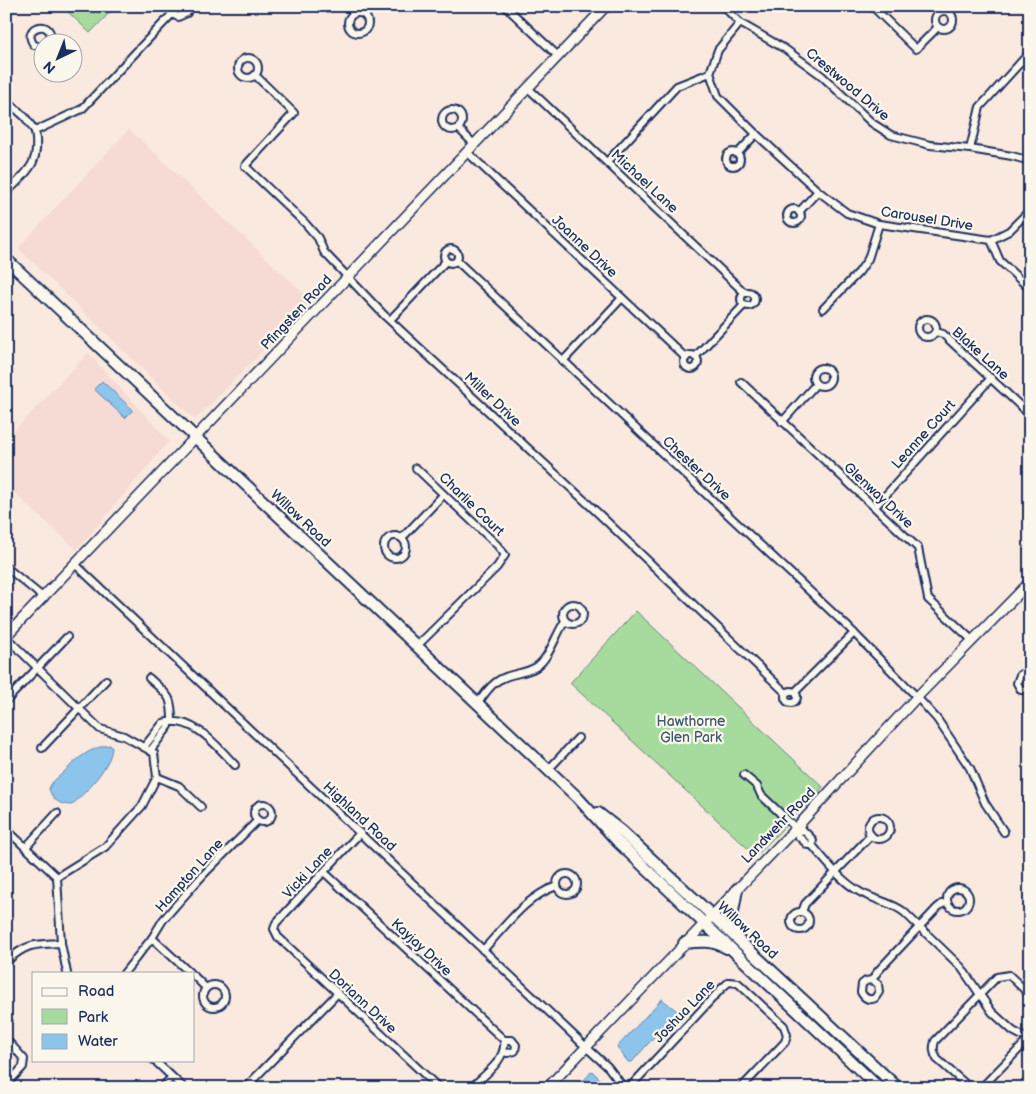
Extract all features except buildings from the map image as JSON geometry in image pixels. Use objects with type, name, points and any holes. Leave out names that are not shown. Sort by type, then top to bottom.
[{"type":"main road","name":"Pfingsten Road","points":[[6,636],[76,565],[606,6]]},
{"type":"main road","name":"Willow Road","points":[[6,259],[577,797],[619,843],[708,919],[737,939],[898,1088]]},
{"type":"main road","name":"Landwehr Road","points":[[547,1088],[684,943],[797,830],[917,697],[1030,582]]},
{"type":"main road","points":[[737,889],[732,917],[737,939]]},
{"type":"main road","name":"Willow Road","points":[[708,919],[735,952],[879,1088]]},
{"type":"main road","points":[[684,943],[703,940],[714,942],[735,952]]},
{"type":"street","points":[[169,6],[172,14],[178,17],[184,15],[189,6]]},
{"type":"street","points":[[364,15],[373,6]]},
{"type":"street","points":[[505,6],[558,56]]},
{"type":"street","name":"Crestwood Drive","points":[[723,6],[740,23],[785,49],[820,75],[872,122],[891,135],[930,145],[970,149],[1030,161]]},
{"type":"street","points":[[872,6],[916,49],[938,26]]},
{"type":"street","points":[[35,131],[82,109],[172,14]]},
{"type":"street","points":[[607,162],[677,86],[710,73],[718,50],[740,23]]},
{"type":"street","points":[[32,32],[40,27],[46,28],[49,32]]},
{"type":"street","points":[[970,149],[980,107],[1030,52]]},
{"type":"street","name":"Carousel Drive","points":[[710,73],[718,96],[818,191],[847,213],[879,224],[991,240],[1008,231],[1030,210]]},
{"type":"street","name":"Miller Drive","points":[[255,75],[294,113],[245,166],[305,223],[318,238],[324,252],[390,320],[600,514],[786,693]]},
{"type":"street","name":"Michael Lane","points":[[528,88],[745,293]]},
{"type":"street","points":[[6,100],[25,117],[35,131],[37,148],[36,158],[6,193]]},
{"type":"street","points":[[458,128],[474,144]]},
{"type":"street","points":[[737,154],[756,134]]},
{"type":"street","name":"Joanne Drive","points":[[467,152],[686,358]]},
{"type":"street","points":[[799,212],[818,191]]},
{"type":"street","points":[[823,309],[859,272],[868,259],[879,224]]},
{"type":"street","points":[[991,240],[1000,261],[1030,288]]},
{"type":"street","points":[[449,249],[457,252],[458,257],[456,261],[452,263],[446,261],[444,255],[449,249]]},
{"type":"street","points":[[390,320],[446,261]]},
{"type":"street","name":"Chester Drive","points":[[456,261],[854,634],[917,697],[937,719],[970,768],[985,804],[1004,832]]},
{"type":"street","points":[[745,293],[752,293],[755,298],[753,304],[749,306],[744,304],[741,298],[745,293]]},
{"type":"street","points":[[563,360],[622,298]]},
{"type":"street","points":[[695,357],[697,361],[696,366],[691,369],[685,366],[686,358],[695,357],[744,304]]},
{"type":"street","name":"Blake Lane","points":[[936,332],[943,334],[1030,415]]},
{"type":"street","name":"Leanne Court","points":[[874,507],[991,378]]},
{"type":"street","name":"Glenway Drive","points":[[741,382],[918,548],[928,599],[973,641]]},
{"type":"street","points":[[782,422],[816,384]]},
{"type":"street","name":"Charlie Court","points":[[416,468],[497,545],[505,555],[497,567],[417,646]]},
{"type":"street","points":[[402,538],[444,495]]},
{"type":"street","name":"Highland Road","points":[[76,565],[608,1067],[624,1088]]},
{"type":"street","points":[[6,567],[44,598]]},
{"type":"street","points":[[478,703],[492,685],[499,680],[528,671],[543,661],[558,630],[565,621]]},
{"type":"street","points":[[796,692],[854,634]]},
{"type":"street","points":[[6,636],[100,729],[124,736],[154,753],[157,777],[142,806],[105,847],[57,877]]},
{"type":"street","points":[[6,701],[67,637]]},
{"type":"street","points":[[1030,673],[1022,673],[1018,677],[1017,683],[1022,690],[1030,691]]},
{"type":"street","points":[[149,678],[170,698],[172,706],[170,722]]},
{"type":"street","points":[[42,748],[106,680]]},
{"type":"street","points":[[790,691],[796,692],[797,700],[792,704],[788,703],[785,699],[786,693],[790,691]]},
{"type":"street","points":[[147,749],[163,723],[170,722],[197,728],[235,765]]},
{"type":"street","points":[[548,770],[578,738]]},
{"type":"street","points":[[744,775],[757,786],[761,795],[797,830],[804,830],[813,840],[812,845],[835,871],[861,893],[898,908],[961,967],[992,1012],[1013,1031],[1029,1039],[981,1088]]},
{"type":"street","points":[[157,777],[179,786],[201,807]]},
{"type":"street","points":[[26,847],[57,813]]},
{"type":"street","name":"Hampton Lane","points":[[125,972],[152,938],[163,920],[202,875],[258,820]]},
{"type":"street","points":[[6,829],[57,877],[61,944],[67,972]]},
{"type":"street","name":"Vicki Lane","points":[[274,929],[276,923],[360,833]]},
{"type":"street","points":[[802,912],[804,904],[871,835]]},
{"type":"street","name":"Kayjay Drive","points":[[324,872],[504,1040],[512,1040],[516,1045],[514,1051],[503,1052],[503,1055],[471,1088]]},
{"type":"street","points":[[483,950],[527,903],[550,888],[557,886]]},
{"type":"street","points":[[872,980],[878,970],[937,908],[947,903]]},
{"type":"street","name":"Doriann Drive","points":[[274,929],[278,937],[337,994],[439,1088]]},
{"type":"street","points":[[152,938],[189,972]]},
{"type":"street","points":[[6,962],[23,949],[34,944],[61,944]]},
{"type":"street","points":[[970,1088],[937,1059],[933,1047],[935,1041],[997,977],[1009,975],[1030,995]]},
{"type":"street","points":[[195,977],[206,988]]},
{"type":"street","name":"Joshua Lane","points":[[629,1088],[729,982],[738,983],[784,1026],[787,1035],[785,1042],[742,1088]]},
{"type":"street","points":[[245,1088],[337,994]]},
{"type":"street","points":[[6,1039],[24,1059],[23,1067],[6,1085]]},
{"type":"street","points":[[503,1052],[504,1040]]},
{"type":"street","points":[[156,1062],[184,1088]]},
{"type":"street","points":[[161,1088],[172,1077]]},
{"type":"shaded area","points":[[129,129],[312,301],[195,420],[18,248]]},
{"type":"shaded area","points":[[88,353],[169,441],[77,550],[6,486],[6,439]]},
{"type":"green space","points":[[62,6],[116,6],[90,33]]},
{"type":"green space","name":"Hawthorne Glen Park","points":[[636,611],[823,787],[756,856],[570,683]]},
{"type":"water","points":[[102,381],[133,410],[125,418],[94,389]]},
{"type":"water","points":[[110,745],[112,748],[111,755],[102,771],[72,805],[61,803],[55,799],[49,789],[54,780],[89,751]]},
{"type":"water","points":[[662,999],[677,1011],[632,1062],[628,1062],[617,1047]]},
{"type":"water","points":[[592,1071],[605,1084],[602,1088],[577,1088]]}]
